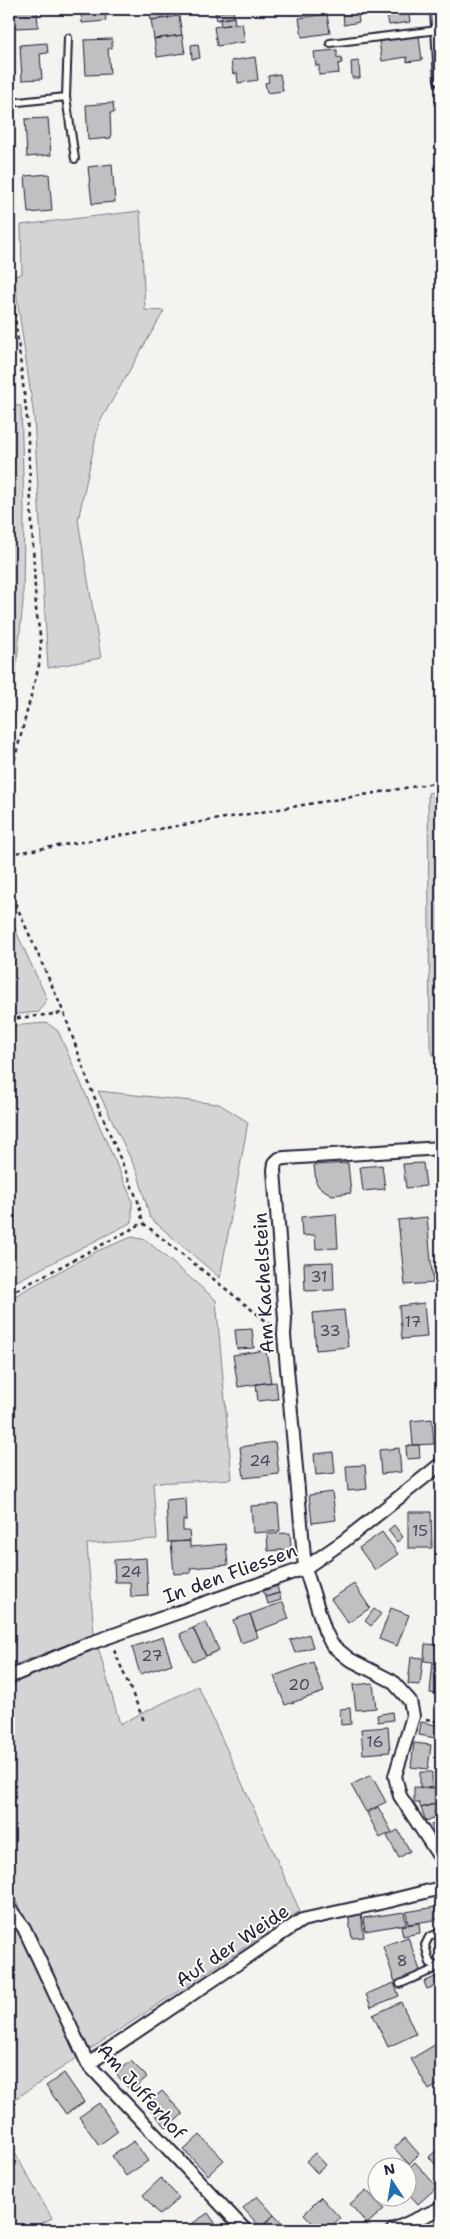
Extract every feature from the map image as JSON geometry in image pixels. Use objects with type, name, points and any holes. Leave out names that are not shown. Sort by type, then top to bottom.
[{"type":"street","points":[[437,9],[441,78]]},
{"type":"street","name":"Am Kachelstein","points":[[441,1148],[285,1158],[279,1159],[275,1163],[284,1335],[305,1568],[325,1631],[332,1645],[349,1660],[392,1680],[410,1700],[413,1716],[395,1776],[396,1785],[400,1796],[441,1859]]},
{"type":"street","name":"In den Fliessen","points":[[9,1677],[109,1637],[305,1568],[344,1541],[441,1464]]},
{"type":"street","name":"Auf der Weide","points":[[88,2064],[302,1920],[441,1888]]},
{"type":"street","name":"Am Jufferhof","points":[[9,1908],[24,1928],[88,2064],[245,2230]]},
{"type":"street","points":[[393,2230],[441,2208]]},
{"type":"lane","points":[[330,43],[439,26]]},
{"type":"lane","points":[[68,38],[66,97],[75,158]]},
{"type":"lane","points":[[9,102],[66,97]]},
{"type":"lane","points":[[439,1968],[430,1963],[425,1945],[430,1936],[441,1932]]},
{"type":"lane","points":[[400,1984],[439,1968]]},
{"type":"path","points":[[9,265],[27,418],[36,608],[41,642],[39,665],[9,781]]},
{"type":"path","points":[[9,854],[441,782]]},
{"type":"path","points":[[9,889],[64,1013],[91,1089],[138,1201],[143,1223],[284,1335]]},
{"type":"path","points":[[9,1019],[64,1013]]},
{"type":"path","points":[[9,1294],[143,1223]]},
{"type":"path","points":[[109,1637],[144,1720]]},
{"type":"shaded area","points":[[140,211],[145,310],[164,311],[99,423],[78,520],[101,658],[48,668],[34,417],[14,276],[22,274],[21,225]]},
{"type":"shaded area","points":[[9,405],[21,406],[24,509],[23,603],[9,735]]},
{"type":"shaded area","points":[[441,791],[440,1068],[430,1048],[428,793]]},
{"type":"shaded area","points":[[9,916],[47,999],[39,1012],[9,1015]]},
{"type":"shaded area","points":[[47,1023],[58,1031],[132,1200],[132,1222],[9,1285],[9,1026]]},
{"type":"shaded area","points":[[98,1091],[219,1104],[248,1122],[220,1278],[150,1218],[138,1174]]},
{"type":"shaded area","points":[[132,1237],[146,1240],[216,1300],[232,1479],[153,1483],[157,1539],[87,1544],[94,1634],[9,1667],[9,1299],[97,1251]]},
{"type":"shaded area","points":[[98,1647],[120,1724],[198,1686],[300,1911],[89,2050],[13,1895],[9,1894],[9,1683]]},
{"type":"shaded area","points":[[9,1919],[20,1932],[77,2058],[9,2103]]},
{"type":"shaded area","points":[[9,2143],[52,2218],[28,2230],[19,2230],[9,2219]]},
{"type":"building","points":[[13,9],[37,9],[38,27],[15,28]]},
{"type":"building","points":[[81,9],[105,9],[106,21],[82,23]]},
{"type":"building","points":[[357,9],[359,22],[344,25],[343,11]]},
{"type":"building","points":[[386,9],[408,9],[410,22],[389,25]]},
{"type":"building","points":[[168,10],[169,18],[151,20],[150,13]]},
{"type":"building","points":[[233,11],[234,17],[217,20],[215,12]]},
{"type":"building","points":[[327,14],[330,33],[302,37],[299,18]]},
{"type":"building","points":[[179,16],[182,35],[154,39],[151,20]]},
{"type":"building","points":[[234,17],[235,24],[221,26],[220,19]]},
{"type":"building","points":[[242,23],[245,42],[217,46],[214,27]]},
{"type":"building","points":[[182,35],[185,53],[157,57],[154,39]]},
{"type":"building","points":[[419,36],[422,60],[407,62],[407,57],[382,61],[379,41]]},
{"type":"building","points":[[112,39],[112,48],[108,49],[110,74],[86,75],[84,40]]},
{"type":"building","points":[[47,43],[48,53],[40,54],[42,79],[22,80],[20,45]]},
{"type":"building","points":[[198,44],[200,58],[192,59],[191,45]]},
{"type":"building","points":[[337,50],[337,58],[341,57],[342,63],[338,64],[339,73],[319,75],[319,65],[316,66],[314,52]]},
{"type":"building","points":[[255,57],[258,80],[238,83],[237,73],[233,74],[231,61]]},
{"type":"building","points":[[359,61],[360,78],[352,78],[351,62]]},
{"type":"building","points":[[280,74],[283,91],[267,93],[265,83],[269,82],[268,76]]},
{"type":"building","points":[[113,103],[114,113],[110,113],[111,138],[88,140],[86,105]]},
{"type":"building","points":[[48,118],[51,155],[27,157],[25,119]]},
{"type":"building","points":[[112,164],[115,202],[92,204],[88,167]]},
{"type":"building","points":[[49,174],[52,211],[28,213],[25,176]]},
{"type":"building","points":[[348,1163],[351,1193],[332,1195],[319,1187],[316,1182],[314,1165]]},
{"type":"building","points":[[423,1163],[426,1186],[406,1188],[403,1164]]},
{"type":"building","points":[[382,1165],[385,1189],[363,1191],[360,1167]]},
{"type":"building","points":[[336,1214],[338,1248],[316,1249],[315,1235],[302,1236],[301,1217]]},
{"type":"building","points":[[427,1217],[433,1283],[405,1285],[398,1220]]},
{"type":"building","points":[[333,1262],[334,1290],[305,1291],[304,1263]]},
{"type":"building","points":[[424,1303],[427,1337],[402,1339],[399,1306]]},
{"type":"building","points":[[344,1310],[348,1347],[316,1350],[313,1313]]},
{"type":"building","points":[[252,1329],[254,1348],[237,1349],[235,1330]]},
{"type":"building","points":[[266,1350],[271,1382],[238,1387],[233,1355]]},
{"type":"building","points":[[276,1382],[278,1399],[258,1401],[256,1384]]},
{"type":"building","points":[[432,1419],[434,1444],[413,1445],[411,1421]]},
{"type":"building","points":[[275,1442],[279,1474],[244,1478],[240,1447]]},
{"type":"building","points":[[419,1445],[420,1458],[407,1459],[406,1446]]},
{"type":"building","points":[[399,1448],[401,1472],[381,1474],[379,1450]]},
{"type":"building","points":[[333,1452],[335,1473],[316,1475],[314,1454]]},
{"type":"building","points":[[365,1465],[367,1489],[348,1491],[346,1466]]},
{"type":"building","points":[[332,1492],[336,1520],[312,1523],[309,1495]]},
{"type":"building","points":[[439,1496],[441,1496],[441,1532],[440,1532]]},
{"type":"building","points":[[186,1498],[187,1520],[183,1520],[183,1531],[189,1531],[190,1541],[168,1542],[166,1500]]},
{"type":"building","points":[[278,1504],[280,1531],[253,1533],[251,1506]]},
{"type":"building","points":[[408,1512],[431,1512],[432,1548],[408,1548]]},
{"type":"building","points":[[394,1525],[403,1537],[397,1542],[388,1530]]},
{"type":"building","points":[[382,1532],[398,1554],[375,1570],[359,1548]]},
{"type":"building","points":[[290,1533],[291,1549],[268,1551],[267,1534]]},
{"type":"building","points":[[190,1541],[190,1547],[226,1544],[228,1565],[190,1568],[191,1573],[174,1574],[171,1542]]},
{"type":"building","points":[[146,1558],[148,1596],[131,1597],[130,1582],[115,1582],[114,1560]]},
{"type":"building","points":[[354,1584],[370,1608],[348,1623],[331,1599]]},
{"type":"building","points":[[277,1586],[279,1593],[266,1597],[263,1591]]},
{"type":"building","points":[[279,1593],[281,1600],[268,1604],[266,1597]]},
{"type":"building","points":[[283,1602],[289,1619],[256,1631],[250,1614]]},
{"type":"building","points":[[391,1608],[409,1615],[397,1646],[379,1639]]},
{"type":"building","points":[[374,1609],[381,1614],[371,1626],[365,1621]]},
{"type":"building","points":[[250,1614],[258,1637],[241,1643],[233,1620]]},
{"type":"building","points":[[206,1622],[219,1650],[206,1656],[193,1628]]},
{"type":"building","points":[[193,1628],[206,1656],[193,1662],[180,1634]]},
{"type":"building","points":[[309,1634],[313,1647],[295,1653],[290,1640]]},
{"type":"building","points":[[163,1637],[172,1664],[140,1674],[132,1647]]},
{"type":"building","points":[[425,1644],[441,1645],[441,1694],[430,1693],[433,1662],[424,1661]]},
{"type":"building","points":[[411,1657],[423,1658],[420,1685],[408,1684]]},
{"type":"building","points":[[313,1662],[324,1692],[285,1705],[274,1676]]},
{"type":"building","points":[[373,1683],[376,1708],[356,1710],[353,1685]]},
{"type":"building","points":[[350,1708],[351,1724],[341,1725],[340,1709]]},
{"type":"building","points":[[392,1712],[393,1720],[378,1722],[377,1715]]},
{"type":"building","points":[[421,1722],[441,1726],[441,1739],[419,1735]]},
{"type":"building","points":[[388,1727],[390,1752],[363,1754],[361,1729]]},
{"type":"building","points":[[414,1743],[431,1745],[428,1769],[411,1767]]},
{"type":"building","points":[[420,1772],[432,1772],[432,1788],[420,1787]]},
{"type":"building","points":[[371,1775],[386,1802],[366,1812],[351,1785]]},
{"type":"building","points":[[414,1787],[436,1788],[435,1804],[421,1808],[419,1803],[414,1803]]},
{"type":"building","points":[[439,1802],[441,1809],[434,1811],[436,1817],[426,1821],[421,1808]]},
{"type":"building","points":[[378,1807],[392,1832],[380,1838],[367,1813]]},
{"type":"building","points":[[441,1821],[441,1836],[436,1838],[431,1825]]},
{"type":"building","points":[[398,1830],[410,1851],[399,1858],[387,1836]]},
{"type":"building","points":[[441,1906],[441,1919],[408,1924],[406,1912]]},
{"type":"building","points":[[404,1912],[406,1924],[365,1931],[363,1918]]},
{"type":"building","points":[[361,1913],[364,1937],[352,1938],[348,1915]]},
{"type":"building","points":[[419,1923],[420,1933],[403,1936],[401,1926]]},
{"type":"building","points":[[408,1937],[421,1973],[395,1982],[383,1946]]},
{"type":"building","points":[[437,1976],[440,1984],[427,1989],[424,1982]]},
{"type":"building","points":[[394,1983],[399,1996],[371,2007],[366,1994]]},
{"type":"building","points":[[401,2002],[416,2034],[388,2047],[373,2015]]},
{"type":"building","points":[[438,2043],[441,2049],[441,2083],[429,2090],[411,2059]]},
{"type":"building","points":[[131,2061],[147,2077],[131,2091],[116,2074]]},
{"type":"building","points":[[64,2073],[84,2102],[66,2114],[46,2086]]},
{"type":"building","points":[[162,2091],[183,2114],[167,2128],[146,2105]]},
{"type":"building","points":[[99,2103],[118,2131],[99,2145],[79,2117]]},
{"type":"building","points":[[200,2135],[224,2160],[208,2175],[184,2150]]},
{"type":"building","points":[[405,2138],[419,2154],[417,2156],[402,2156],[394,2148]]},
{"type":"building","points":[[134,2141],[148,2161],[126,2176],[112,2156]]},
{"type":"building","points":[[441,2146],[441,2171],[429,2157]]},
{"type":"building","points":[[315,2153],[326,2165],[317,2173],[306,2161]]},
{"type":"building","points":[[418,2165],[437,2187],[418,2204]]},
{"type":"building","points":[[161,2178],[179,2198],[160,2215],[143,2195]]},
{"type":"building","points":[[366,2190],[368,2192],[368,2206],[381,2206],[384,2209],[367,2224],[350,2204]]},
{"type":"building","points":[[257,2196],[274,2215],[261,2228],[243,2208]]},
{"type":"building","points":[[321,2197],[340,2218],[327,2230],[319,2230],[304,2214]]},
{"type":"building","points":[[208,2213],[220,2230],[189,2230],[187,2227]]},
{"type":"building","points":[[274,2215],[286,2228],[284,2230],[268,2230],[263,2225]]}]
